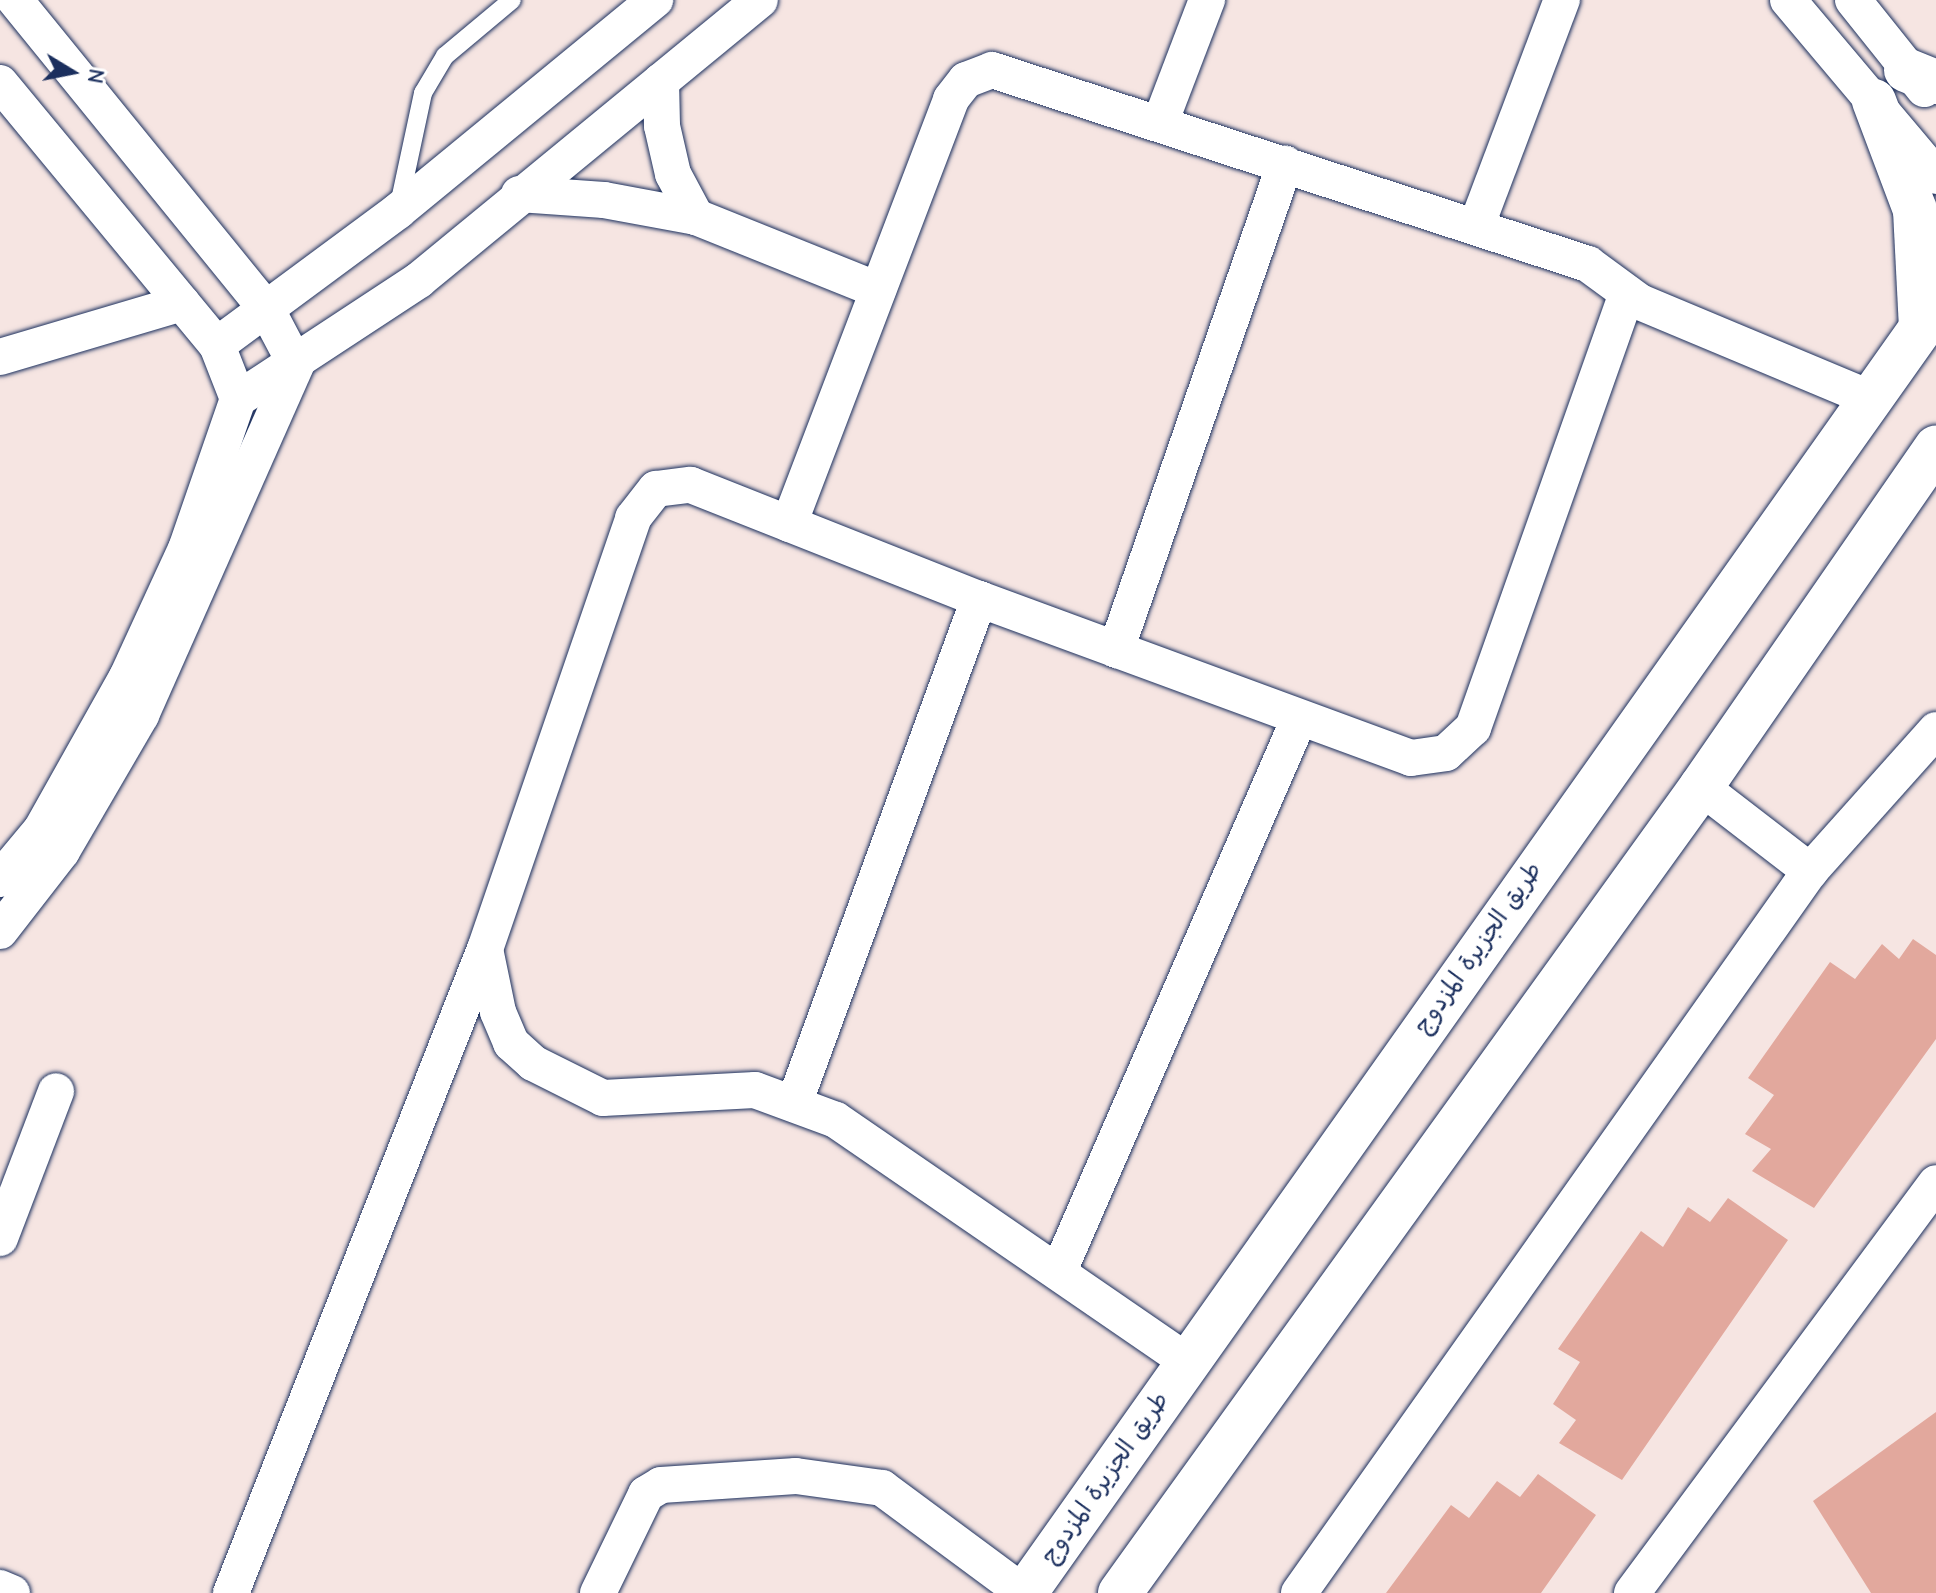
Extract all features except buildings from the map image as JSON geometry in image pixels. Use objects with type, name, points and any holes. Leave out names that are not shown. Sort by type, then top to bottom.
[{"type":"main road","points":[[1874,101],[1915,210],[1928,318]]},
{"type":"main road","name":"طريق الجزيرة المزدوج","points":[[1025,1593],[1928,318]]},
{"type":"main road","points":[[1120,1593],[1701,787],[1936,447]]},
{"type":"street","points":[[15,0],[267,310],[296,365]]},
{"type":"street","points":[[217,345],[398,211],[655,0]]},
{"type":"street","points":[[238,399],[296,365],[419,280],[519,194],[760,0]]},
{"type":"street","points":[[1160,123],[1207,0]]},
{"type":"street","points":[[1476,227],[1562,0]]},
{"type":"street","points":[[1788,0],[1936,176]]},
{"type":"street","points":[[1853,0],[1921,76],[1936,102]]},
{"type":"street","points":[[789,524],[951,99],[966,80],[992,70],[1007,72],[1603,271],[1627,293],[1870,398]]},
{"type":"street","points":[[661,81],[662,126],[673,174],[696,217]]},
{"type":"street","points":[[0,83],[217,345],[238,399],[186,549],[127,677],[41,830],[0,879]]},
{"type":"street","points":[[1116,650],[1285,164]]},
{"type":"street","points":[[519,194],[604,200],[696,217],[878,290]]},
{"type":"street","points":[[231,1593],[485,949],[633,518],[656,489],[691,485],[979,599],[1411,758],[1446,753],[1473,728],[1627,293]]},
{"type":"street","points":[[0,357],[182,303]]},
{"type":"street","points":[[0,931],[62,851],[141,715],[296,365]]},
{"type":"street","points":[[794,1104],[979,599]]},
{"type":"street","points":[[1059,1271],[1299,719]]},
{"type":"street","points":[[1299,1593],[1810,871],[1936,730]]},
{"type":"street","points":[[1701,787],[1810,871]]},
{"type":"street","points":[[485,949],[498,1012],[511,1043],[533,1063],[603,1098],[755,1090],[836,1120],[1187,1361]]},
{"type":"street","points":[[0,1238],[56,1091]]},
{"type":"street","points":[[1632,1593],[1936,1183]]},
{"type":"street","points":[[598,1593],[646,1494],[661,1485],[682,1480],[796,1476],[882,1488],[1025,1593]]},
{"type":"street","points":[[0,1589],[12,1593]]},
{"type":"lane","points":[[398,211],[423,93],[445,56],[512,0]]}]
